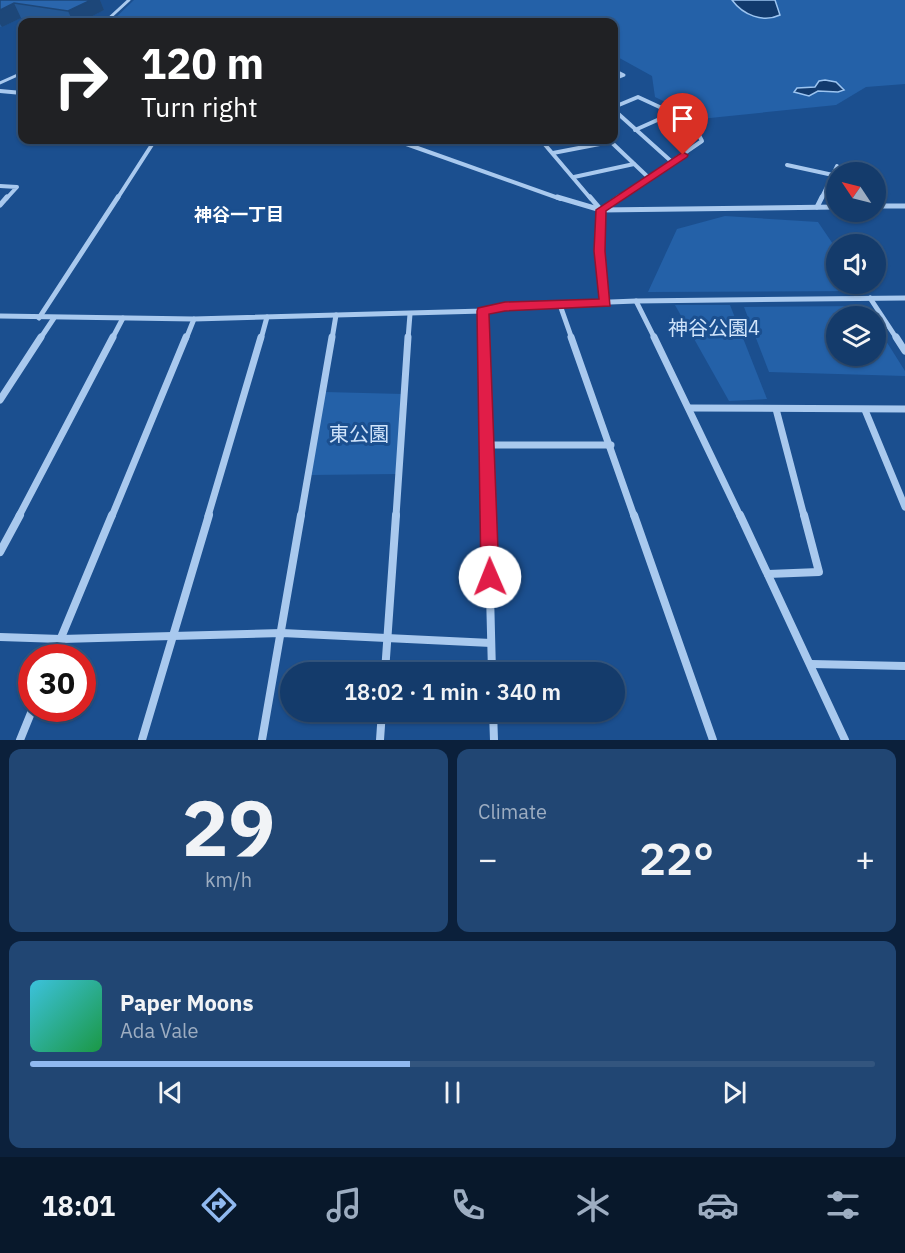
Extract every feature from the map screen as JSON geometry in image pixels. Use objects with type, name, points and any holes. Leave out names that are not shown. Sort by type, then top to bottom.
[{"type":"street","points":[[109,18],[129,0]]},
{"type":"street","points":[[0,83],[18,75]]},
{"type":"street","points":[[0,91],[18,93]]},
{"type":"street","points":[[601,210],[702,141],[692,122],[638,97],[618,107]]},
{"type":"street","points":[[618,113],[672,162]]},
{"type":"street","points":[[635,130],[673,113]]},
{"type":"street","points":[[39,318],[151,144]]},
{"type":"street","points":[[406,144],[562,199],[601,210],[826,207]]},
{"type":"street","points":[[545,144],[601,210],[600,251],[606,303]]},
{"type":"street","points":[[553,153],[595,144]]},
{"type":"street","points":[[612,144],[649,178]]},
{"type":"street","points":[[574,177],[634,164]]},
{"type":"street","points":[[787,165],[826,173]]},
{"type":"street","points":[[0,186],[17,188],[0,205]]},
{"type":"street","points":[[817,207],[826,188]]},
{"type":"street","points":[[886,206],[905,206]]},
{"type":"street","points":[[870,298],[905,351]]},
{"type":"street","points":[[0,316],[194,319],[410,314],[483,311],[505,306],[636,301],[905,298]]},
{"type":"street","points":[[636,301],[690,408],[846,740]]},
{"type":"street","points":[[560,305],[713,740]]},
{"type":"street","points":[[483,311],[492,662]]},
{"type":"street","points":[[386,662],[410,314]]},
{"type":"street","points":[[262,740],[336,315]]},
{"type":"street","points":[[142,740],[267,317]]},
{"type":"street","points":[[0,400],[54,318]]},
{"type":"street","points":[[0,552],[123,318]]},
{"type":"street","points":[[59,644],[194,319]]},
{"type":"street","points":[[690,408],[905,409]]},
{"type":"street","points":[[768,574],[819,572],[776,409]]},
{"type":"street","points":[[864,410],[905,507]]},
{"type":"street","points":[[487,445],[611,446]]},
{"type":"street","points":[[0,637],[61,639],[282,633],[387,640],[492,643]]},
{"type":"street","points":[[811,664],[905,666]]},
{"type":"street","points":[[20,740],[27,722]]},
{"type":"street","points":[[380,740],[381,722]]},
{"type":"street","points":[[493,722],[494,740]]},
{"type":"green space","points":[[134,0],[905,0],[905,84],[866,87],[836,105],[700,119],[655,97],[652,76],[618,57],[618,18],[115,18]]},
{"type":"green space","points":[[725,216],[818,222],[826,234],[826,291],[648,292],[677,229]]},
{"type":"green space","name":"神谷公園4","points":[[675,305],[730,305],[767,399],[729,401]]},
{"type":"green space","points":[[826,306],[826,366],[886,366],[886,341],[905,371],[905,376],[769,372],[744,307]]},
{"type":"green space","name":"東公園","points":[[325,392],[403,394],[397,474],[311,475]]},
{"type":"shaded area","points":[[732,0],[775,0],[780,15],[760,18],[742,10]]},
{"type":"shaded area","points":[[819,81],[836,82],[844,90],[818,91],[809,96],[794,92],[797,88],[815,87]]},
{"type":"building","points":[[0,0],[91,0],[68,11],[14,3],[0,10]]},
{"type":"district","name":"神谷一丁目","points":[[239,215]]},
{"type":"route","points":[[490,577],[483,311],[505,306],[606,303],[600,251],[601,210],[683,155]]}]
